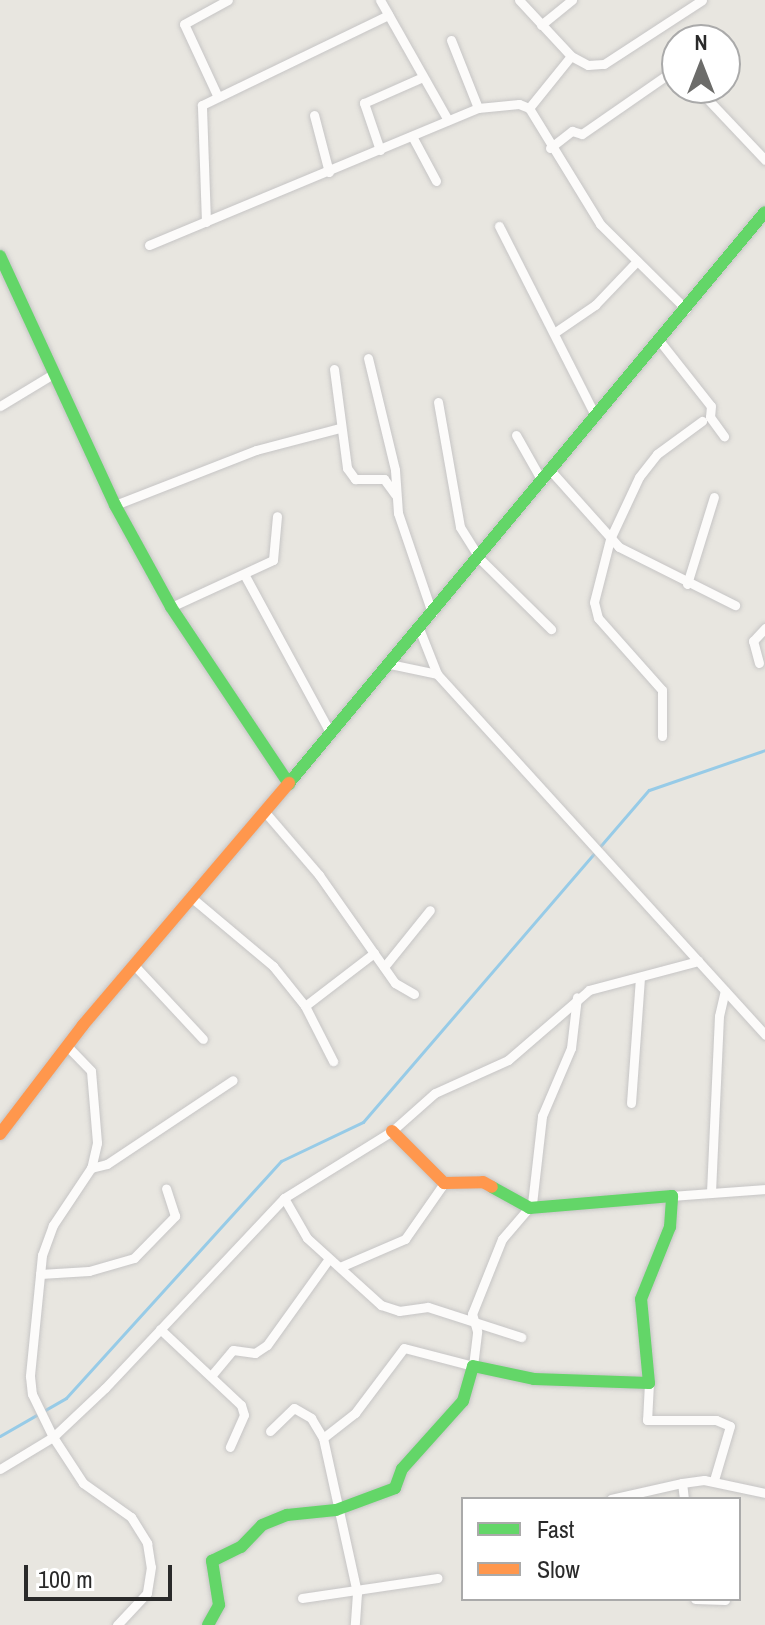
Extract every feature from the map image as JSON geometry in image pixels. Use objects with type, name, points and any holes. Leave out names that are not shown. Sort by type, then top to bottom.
[{"type":"street","points":[[217,95],[184,24],[228,0]]},
{"type":"street","points":[[380,0],[448,120]]},
{"type":"street","points":[[519,0],[571,56],[588,65],[604,64],[702,0]]},
{"type":"street","points":[[541,25],[572,0]]},
{"type":"street","points":[[206,222],[200,110],[217,95],[388,15]]},
{"type":"street","points":[[451,40],[478,108]]},
{"type":"street","points":[[529,108],[571,56]]},
{"type":"street","points":[[380,150],[364,103],[423,77]]},
{"type":"street","points":[[550,148],[572,131],[582,134],[661,79]]},
{"type":"street","points":[[149,245],[478,108],[508,103],[529,108],[590,212],[686,309]]},
{"type":"street","points":[[712,104],[765,160]]},
{"type":"street","points":[[314,115],[329,172]]},
{"type":"street","points":[[412,136],[436,181]]},
{"type":"street","points":[[0,1134],[134,965],[420,631],[765,212]]},
{"type":"street","points":[[499,226],[595,415]]},
{"type":"street","points":[[0,256],[115,505],[171,607],[252,735],[289,784]]},
{"type":"street","points":[[554,333],[595,305],[637,261]]},
{"type":"street","points":[[658,339],[711,406],[710,417],[724,436]]},
{"type":"street","points":[[368,358],[395,470],[395,494],[417,581],[432,613]]},
{"type":"street","points":[[334,369],[340,428],[352,476],[384,479],[395,494]]},
{"type":"street","points":[[0,406],[53,374]]},
{"type":"street","points":[[438,402],[458,521],[480,559],[551,629]]},
{"type":"street","points":[[662,736],[666,712],[662,690],[595,613],[610,539],[644,469],[702,421]]},
{"type":"street","points":[[115,505],[226,460],[340,428]]},
{"type":"street","points":[[516,435],[547,476],[610,539],[687,584],[735,605]]},
{"type":"street","points":[[687,584],[714,497]]},
{"type":"street","points":[[171,607],[244,574],[277,555],[277,516]]},
{"type":"street","points":[[244,574],[331,734]]},
{"type":"street","points":[[759,663],[753,641],[765,628]]},
{"type":"street","points":[[420,631],[437,674],[765,1035]]},
{"type":"street","points":[[390,664],[437,674]]},
{"type":"street","points":[[265,812],[319,875],[395,983],[414,994]]},
{"type":"street","points":[[192,898],[273,966],[305,1006],[333,1061]]},
{"type":"street","points":[[384,967],[430,910]]},
{"type":"street","points":[[305,1006],[374,953]]},
{"type":"street","points":[[0,1469],[51,1433],[160,1329],[284,1198],[392,1131],[435,1093],[508,1060],[577,997],[698,961]]},
{"type":"street","points":[[134,965],[203,1039]]},
{"type":"street","points":[[631,1103],[640,977]]},
{"type":"street","points":[[711,1192],[719,1016],[725,991]]},
{"type":"street","points":[[208,1625],[219,1605],[212,1561],[241,1547],[262,1525],[287,1515],[336,1510],[395,1488],[402,1469],[463,1401],[473,1366],[477,1331],[472,1320],[502,1239],[530,1208],[545,1103],[571,1048],[577,997]]},
{"type":"street","points":[[68,1047],[84,1060],[95,1090],[97,1143],[91,1168],[53,1225],[40,1274],[32,1394],[51,1433],[83,1483],[131,1517],[145,1538],[151,1567],[147,1593],[117,1625]]},
{"type":"street","points":[[91,1168],[107,1164],[233,1080]]},
{"type":"street","points":[[392,1131],[444,1183],[483,1182],[530,1208],[765,1189]]},
{"type":"street","points":[[340,1267],[405,1239],[444,1183]]},
{"type":"street","points":[[40,1274],[89,1271],[134,1258],[175,1216],[166,1188]]},
{"type":"street","points":[[672,1196],[670,1227],[641,1299],[649,1383],[647,1420],[716,1420],[730,1426],[714,1480]]},
{"type":"street","points":[[284,1198],[301,1230],[328,1260],[386,1308],[399,1311],[424,1306],[521,1337]]},
{"type":"street","points":[[211,1376],[233,1350],[255,1353],[267,1345],[328,1260]]},
{"type":"street","points":[[160,1329],[243,1410],[230,1447]]},
{"type":"street","points":[[323,1438],[355,1413],[404,1348],[534,1379],[649,1383]]},
{"type":"street","points":[[270,1431],[294,1408],[311,1418],[323,1438],[336,1510],[357,1593],[355,1625]]},
{"type":"street","points":[[620,1497],[682,1483],[714,1480],[765,1493]]},
{"type":"street","points":[[682,1483],[684,1497]]},
{"type":"street","points":[[302,1598],[357,1593],[438,1578]]},
{"type":"waterway","points":[[0,1436],[66,1398],[281,1161],[363,1122],[649,790],[765,750]]},
{"type":"traffic: fast","points":[[289,783],[765,212]]},
{"type":"traffic: fast","points":[[0,256],[115,505],[171,607],[289,784]]},
{"type":"traffic: fast","points":[[208,1625],[219,1605],[212,1561],[241,1547],[262,1525],[287,1515],[336,1510],[395,1488],[402,1469],[463,1401],[473,1366],[534,1379],[649,1383],[641,1299],[670,1227],[672,1196],[530,1208],[492,1187]]},
{"type":"traffic: slow","points":[[0,1134],[83,1025],[289,783]]},
{"type":"traffic: slow","points":[[392,1131],[444,1183],[483,1182],[492,1187]]}]
